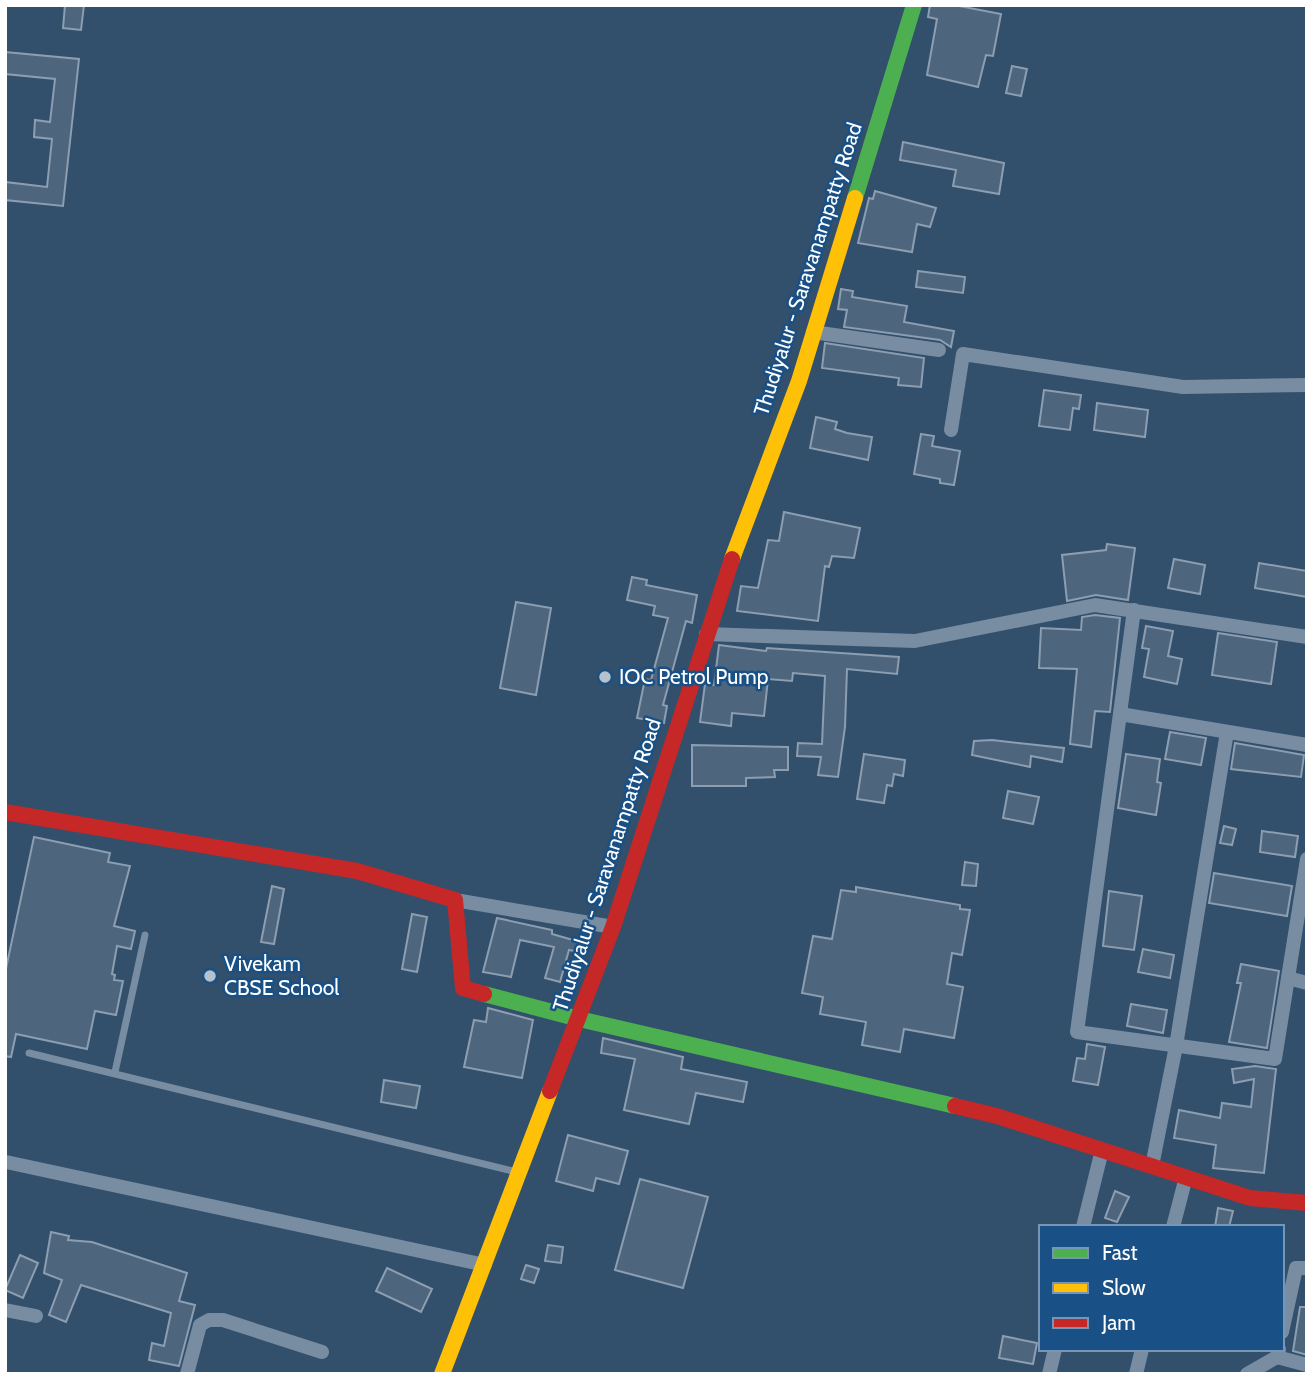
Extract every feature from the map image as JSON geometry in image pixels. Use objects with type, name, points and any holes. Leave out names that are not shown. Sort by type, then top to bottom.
[{"type":"main road","name":"Thudiyalur - Saravanampatty Road","points":[[442,1374],[613,928],[743,523],[799,381],[914,5]]},
{"type":"main road","points":[[5,812],[357,871],[455,900],[463,988],[579,1019],[997,1116],[1250,1198],[1307,1203]]},
{"type":"street","points":[[813,332],[939,351]]},
{"type":"street","points":[[951,430],[963,354],[1183,387],[1307,384]]},
{"type":"street","points":[[706,634],[915,641],[1096,605],[1307,637]]},
{"type":"street","points":[[1134,610],[1077,1032],[1275,1059],[1307,859]]},
{"type":"street","points":[[1120,714],[1307,745]]},
{"type":"street","points":[[1152,1166],[1176,1046],[1227,732]]},
{"type":"street","points":[[455,900],[613,928]]},
{"type":"street","points":[[1288,978],[1307,983]]},
{"type":"street","points":[[1083,1225],[1101,1150]]},
{"type":"street","points":[[6,1162],[485,1265]]},
{"type":"street","points":[[1174,1225],[1186,1177]]},
{"type":"street","points":[[1284,1323],[1296,1268],[1307,1268]]},
{"type":"street","points":[[5,1310],[36,1316]]},
{"type":"street","points":[[187,1374],[200,1325],[208,1320],[223,1320],[322,1352]]},
{"type":"street","points":[[1049,1374],[1055,1351]]},
{"type":"street","points":[[1136,1374],[1142,1351]]},
{"type":"street","points":[[1247,1374],[1278,1353],[1307,1365]]},
{"type":"lane","points":[[115,1072],[145,934]]},
{"type":"lane","points":[[29,1053],[521,1173]]},
{"type":"building","points":[[65,5],[84,5],[81,30],[63,28]]},
{"type":"building","points":[[930,5],[954,5],[1001,14],[993,56],[986,55],[978,87],[927,75],[937,19],[928,17]]},
{"type":"building","points":[[5,52],[79,59],[63,206],[5,200],[5,182],[47,187],[52,139],[34,137],[35,120],[50,122],[55,79],[5,74]]},
{"type":"building","points":[[1012,66],[1027,69],[1021,96],[1006,93]]},
{"type":"building","points":[[903,142],[1004,163],[999,194],[953,186],[956,170],[900,160]]},
{"type":"building","points":[[875,191],[936,208],[930,227],[917,224],[912,252],[858,243],[869,198],[873,199]]},
{"type":"building","points":[[918,271],[965,277],[963,293],[916,287]]},
{"type":"building","points":[[841,289],[853,291],[852,297],[907,306],[904,322],[954,331],[951,347],[940,340],[844,327],[847,310],[838,309]]},
{"type":"building","points":[[825,343],[924,358],[921,387],[898,385],[899,378],[822,368]]},
{"type":"building","points":[[1044,390],[1081,395],[1079,409],[1073,408],[1070,430],[1039,426]]},
{"type":"building","points":[[1097,403],[1148,410],[1145,437],[1094,430]]},
{"type":"building","points":[[816,417],[837,422],[835,429],[872,437],[868,460],[810,448]]},
{"type":"building","points":[[921,434],[934,436],[932,446],[960,451],[954,485],[914,474]]},
{"type":"building","points":[[784,512],[860,528],[854,558],[832,556],[829,567],[825,566],[818,621],[737,611],[741,586],[758,588],[768,540],[779,541]]},
{"type":"building","points":[[1107,544],[1135,548],[1128,600],[1096,595],[1067,601],[1062,555],[1106,550]]},
{"type":"building","points":[[1174,559],[1205,565],[1200,594],[1168,588]]},
{"type":"building","points":[[1259,563],[1307,571],[1307,597],[1255,588]]},
{"type":"building","points":[[632,577],[647,580],[646,585],[697,595],[692,623],[686,621],[663,705],[667,706],[664,723],[637,718],[645,679],[651,680],[668,618],[653,615],[655,606],[627,600]]},
{"type":"building","points":[[516,602],[551,608],[536,695],[500,688]]},
{"type":"building","points":[[1095,615],[1120,618],[1110,712],[1095,711],[1091,747],[1070,744],[1077,669],[1039,668],[1041,628],[1081,630],[1082,617]]},
{"type":"building","points":[[1146,626],[1173,631],[1168,656],[1182,659],[1177,684],[1144,677],[1149,649],[1142,648]]},
{"type":"building","points":[[1218,633],[1277,642],[1271,684],[1212,675]]},
{"type":"building","points":[[719,645],[766,651],[767,648],[899,657],[897,674],[847,669],[845,727],[838,777],[818,775],[821,757],[797,756],[798,743],[822,744],[825,676],[793,673],[792,681],[768,679],[764,716],[732,713],[731,726],[700,722],[705,684],[714,685]]},
{"type":"building","points":[[1170,732],[1206,738],[1201,765],[1165,759]]},
{"type":"building","points":[[992,740],[1064,748],[1062,762],[1031,756],[1030,767],[972,755],[974,741]]},
{"type":"building","points":[[1235,743],[1304,755],[1301,777],[1231,769]]},
{"type":"building","points":[[692,745],[788,747],[788,770],[774,770],[775,777],[746,778],[746,786],[692,786]]},
{"type":"building","points":[[864,754],[905,760],[903,776],[894,774],[892,786],[887,785],[884,803],[857,799]]},
{"type":"building","points":[[1126,754],[1160,759],[1157,782],[1161,783],[1156,815],[1118,808]]},
{"type":"building","points":[[1008,791],[1039,797],[1033,824],[1003,818]]},
{"type":"building","points":[[1224,826],[1236,829],[1232,845],[1220,843]]},
{"type":"building","points":[[1262,831],[1298,836],[1295,857],[1260,852]]},
{"type":"building","points":[[34,837],[110,853],[108,862],[130,866],[114,926],[135,931],[131,949],[117,946],[112,974],[115,975],[114,980],[123,981],[116,1015],[95,1011],[87,1049],[16,1034],[11,1057],[5,1056],[5,973]]},
{"type":"building","points":[[965,862],[978,864],[976,886],[962,885]]},
{"type":"building","points":[[1214,873],[1292,886],[1287,916],[1209,903]]},
{"type":"building","points":[[272,886],[284,889],[274,944],[261,942]]},
{"type":"building","points":[[856,887],[960,905],[960,909],[970,910],[962,955],[952,953],[947,984],[963,987],[954,1038],[904,1029],[900,1052],[862,1045],[866,1022],[820,1014],[823,997],[802,993],[813,936],[832,939],[841,890],[856,892]]},
{"type":"building","points":[[1109,891],[1142,896],[1134,950],[1103,946]]},
{"type":"building","points":[[412,914],[427,917],[417,972],[402,969]]},
{"type":"building","points":[[497,918],[552,930],[552,934],[587,944],[585,953],[569,950],[560,982],[545,978],[554,947],[520,940],[511,977],[483,972]]},
{"type":"building","points":[[1143,949],[1174,955],[1170,978],[1138,972]]},
{"type":"building","points":[[1241,964],[1279,971],[1267,1048],[1229,1042],[1241,983],[1237,983]]},
{"type":"building","points":[[1131,1004],[1167,1010],[1163,1033],[1127,1026]]},
{"type":"building","points":[[488,1008],[533,1020],[522,1078],[464,1067],[474,1020],[486,1022]]},
{"type":"building","points":[[603,1038],[683,1057],[681,1069],[747,1082],[743,1102],[696,1093],[689,1124],[624,1110],[635,1059],[601,1053]]},
{"type":"building","points":[[1087,1044],[1105,1047],[1098,1085],[1073,1081],[1077,1058],[1085,1059]]},
{"type":"building","points":[[1255,1066],[1276,1069],[1264,1173],[1213,1168],[1216,1145],[1174,1138],[1179,1110],[1220,1118],[1222,1103],[1251,1107],[1254,1079],[1234,1083],[1232,1069]]},
{"type":"building","points":[[384,1080],[420,1086],[416,1108],[381,1102]]},
{"type":"building","points":[[568,1135],[628,1151],[619,1184],[596,1178],[593,1191],[556,1181]]},
{"type":"building","points":[[640,1179],[708,1197],[683,1288],[615,1270]]},
{"type":"building","points":[[1115,1191],[1129,1197],[1117,1222],[1105,1218]]},
{"type":"building","points":[[1218,1208],[1233,1211],[1230,1225],[1215,1225]]},
{"type":"building","points":[[51,1232],[69,1236],[68,1240],[92,1242],[187,1273],[179,1301],[195,1305],[179,1366],[149,1360],[152,1343],[164,1346],[171,1313],[81,1285],[66,1322],[49,1315],[62,1280],[44,1273]]},
{"type":"building","points":[[548,1245],[563,1247],[561,1263],[545,1261]]},
{"type":"building","points":[[20,1255],[38,1263],[23,1298],[5,1290]]},
{"type":"building","points":[[526,1265],[539,1269],[534,1283],[521,1279]]},
{"type":"building","points":[[387,1268],[432,1289],[421,1312],[376,1291]]},
{"type":"building","points":[[1300,1307],[1307,1307],[1307,1355],[1293,1351]]},
{"type":"building","points":[[1003,1336],[1037,1343],[1033,1364],[999,1358]]},
{"type":"traffic: fast","points":[[855,198],[914,5]]},
{"type":"traffic: fast","points":[[484,994],[579,1019],[955,1106]]},
{"type":"traffic: slow","points":[[732,559],[799,381],[855,198]]},
{"type":"traffic: slow","points":[[442,1374],[550,1091]]},
{"type":"traffic: jam","points":[[550,1091],[613,927],[732,559]]},
{"type":"traffic: jam","points":[[5,812],[357,871],[455,900],[463,988],[484,994]]},
{"type":"traffic: jam","points":[[955,1106],[997,1116],[1250,1198],[1307,1203]]},
{"type":"place","name":"IOC Petrol Pump","points":[[605,677]]},
{"type":"place","name":"Vivekam CBSE School","points":[[210,976]]}]
